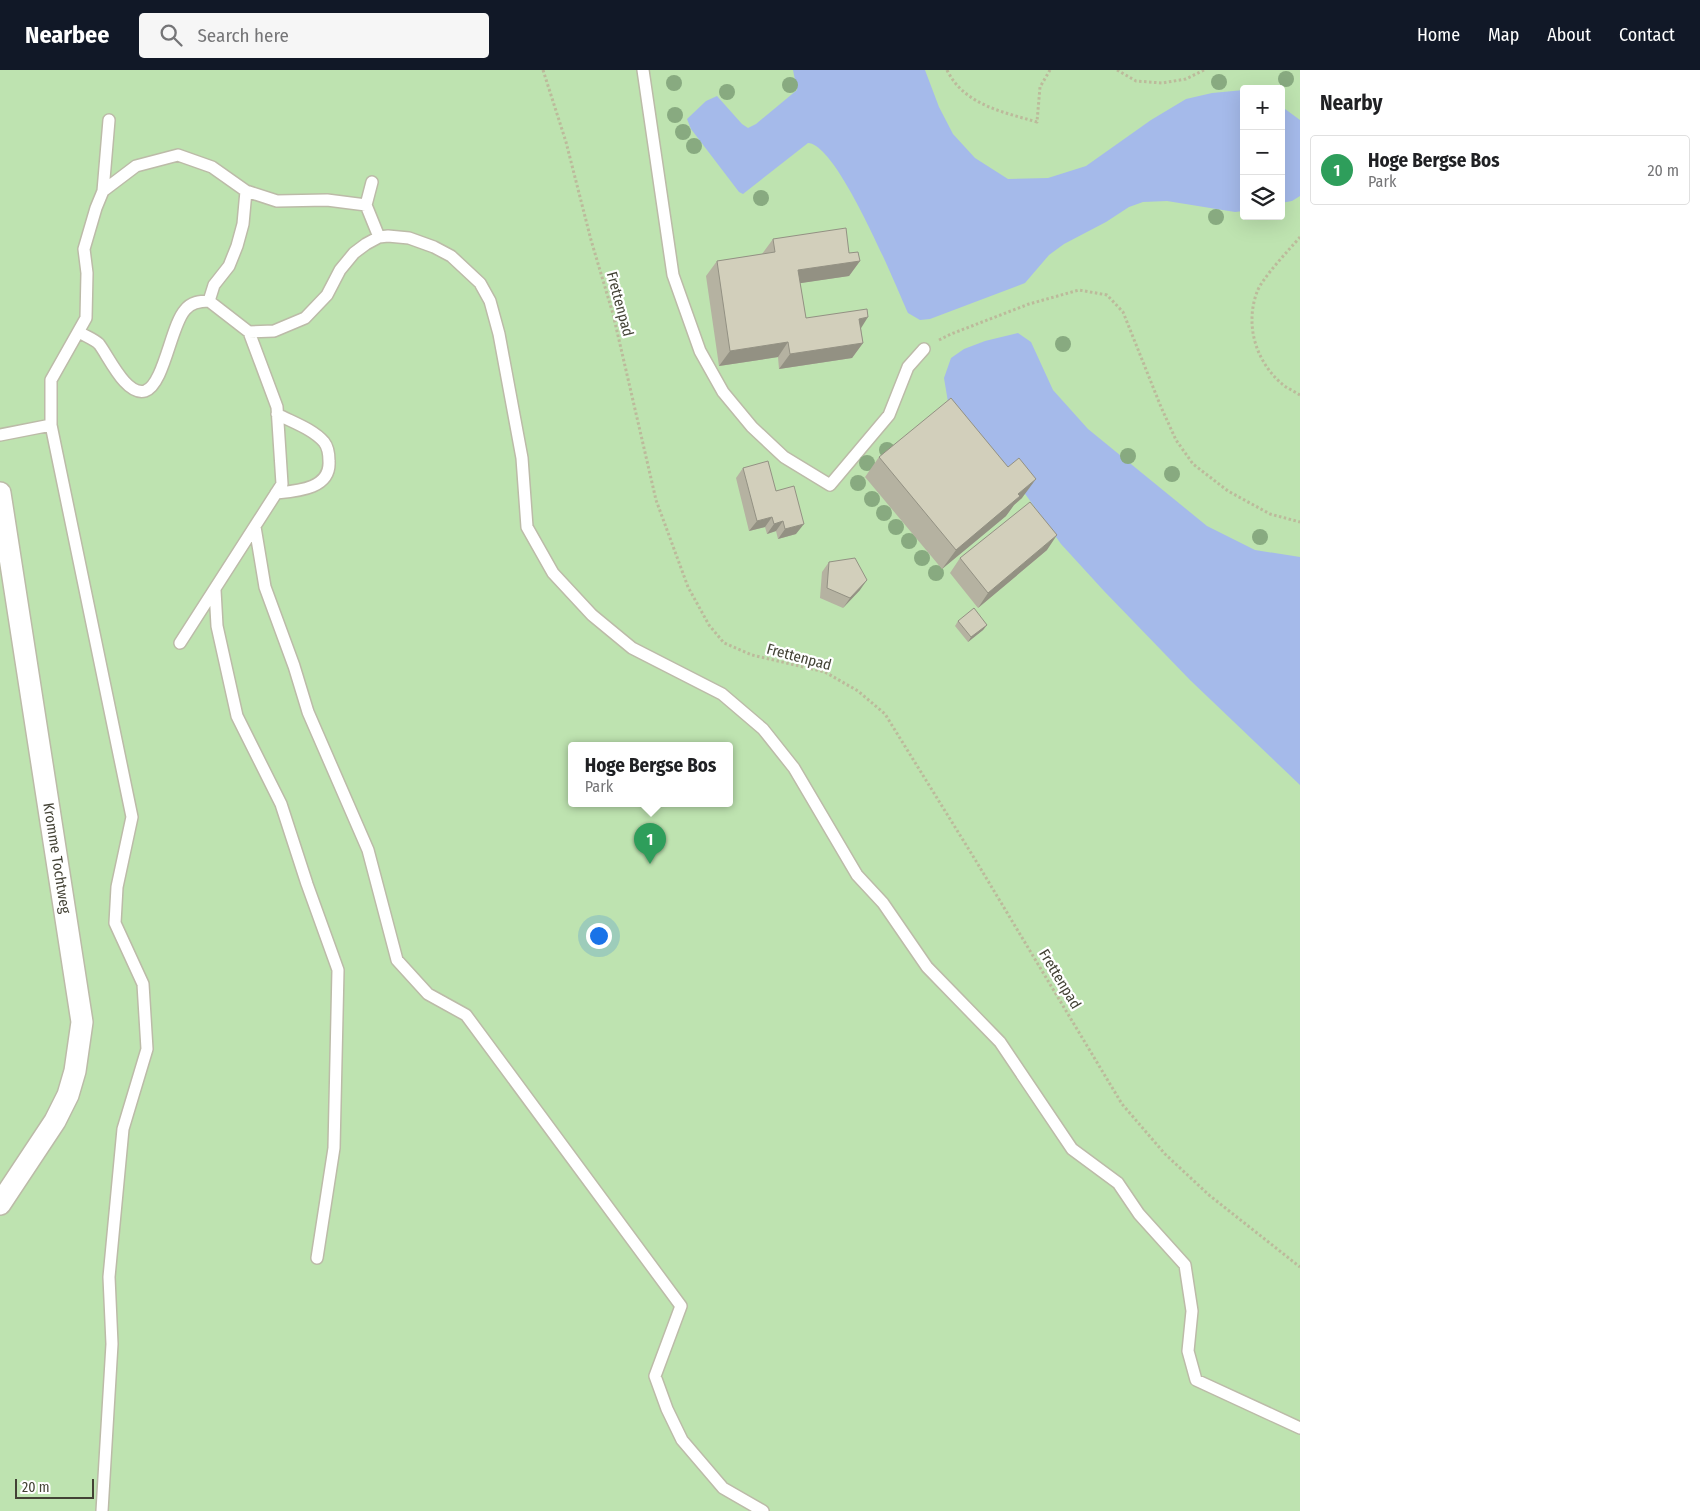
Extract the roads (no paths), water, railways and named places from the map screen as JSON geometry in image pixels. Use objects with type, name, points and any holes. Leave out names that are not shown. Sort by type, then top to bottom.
[{"type":"street","name":"Kromme Tochtweg","points":[[0,493],[82,1022],[75,1072],[68,1095],[55,1122],[0,1204]]},
{"type":"lane","points":[[643,70],[673,275],[700,351],[723,392],[752,428],[784,457],[830,486],[889,415],[908,367],[924,349]]},
{"type":"lane","points":[[102,1511],[112,1344],[109,1276],[123,1129],[147,1050],[143,984],[115,923],[117,887],[132,817],[51,425],[51,380],[86,318],[87,273],[84,249],[96,208],[104,192],[109,120]]},
{"type":"lane","points":[[104,192],[136,166],[178,155],[212,167],[246,191],[277,201],[327,200],[366,205]]},
{"type":"lane","points":[[372,182],[366,205],[379,238]]},
{"type":"lane","points":[[209,301],[214,285],[228,266],[237,246],[243,224],[246,191]]},
{"type":"lane","points":[[249,332],[274,331],[305,318],[327,295],[340,270],[354,253],[366,244],[388,236],[409,238],[434,247],[451,256],[480,283],[490,301],[499,334],[522,458],[527,527],[553,573],[592,615],[632,648],[722,694],[763,728],[794,768],[857,875],[883,903],[927,967],[1000,1042],[1072,1149],[1118,1183],[1139,1214],[1185,1265],[1192,1311],[1188,1351],[1196,1380],[1300,1428]]},
{"type":"lane","points":[[79,332],[97,343],[121,378],[132,389],[143,392],[151,388],[160,371],[184,310],[196,302],[209,301],[249,332],[277,408],[282,484],[180,643]]},
{"type":"lane","points":[[276,493],[298,491],[314,486],[325,478],[330,466],[329,454],[325,443],[312,433],[277,414]]},
{"type":"lane","points":[[0,435],[51,425]]},
{"type":"lane","points":[[255,527],[265,587],[294,666],[308,712],[368,850],[397,960],[428,994],[466,1015],[681,1306],[655,1376],[667,1409],[682,1440],[723,1488],[763,1511]]},
{"type":"lane","points":[[215,590],[217,626],[238,716],[281,804],[338,970],[334,1148],[317,1258]]},
{"type":"water","points":[[793,70],[925,70],[939,107],[953,134],[975,158],[1008,179],[1048,178],[1086,166],[1151,120],[1186,99],[1212,93],[1240,90],[1240,211],[1167,201],[1143,202],[1129,207],[1106,222],[1064,244],[1049,255],[1025,283],[930,319],[920,320],[908,313],[864,217],[834,166],[820,149],[808,143],[743,194],[739,192],[691,129],[687,119],[706,101],[717,96],[742,124],[748,128],[756,124],[797,90]]},
{"type":"water","points":[[1285,109],[1300,120],[1300,196],[1292,201],[1285,202]]},
{"type":"water","points":[[1018,333],[1031,342],[1053,390],[1088,429],[1207,526],[1255,550],[1300,557],[1300,785],[1190,680],[1104,591],[1061,544],[1018,484],[948,402],[944,378],[951,358],[964,349],[985,341]]},
{"type":"place","name":"Hoge Bergse Bos","points":[[650,864]]}]
